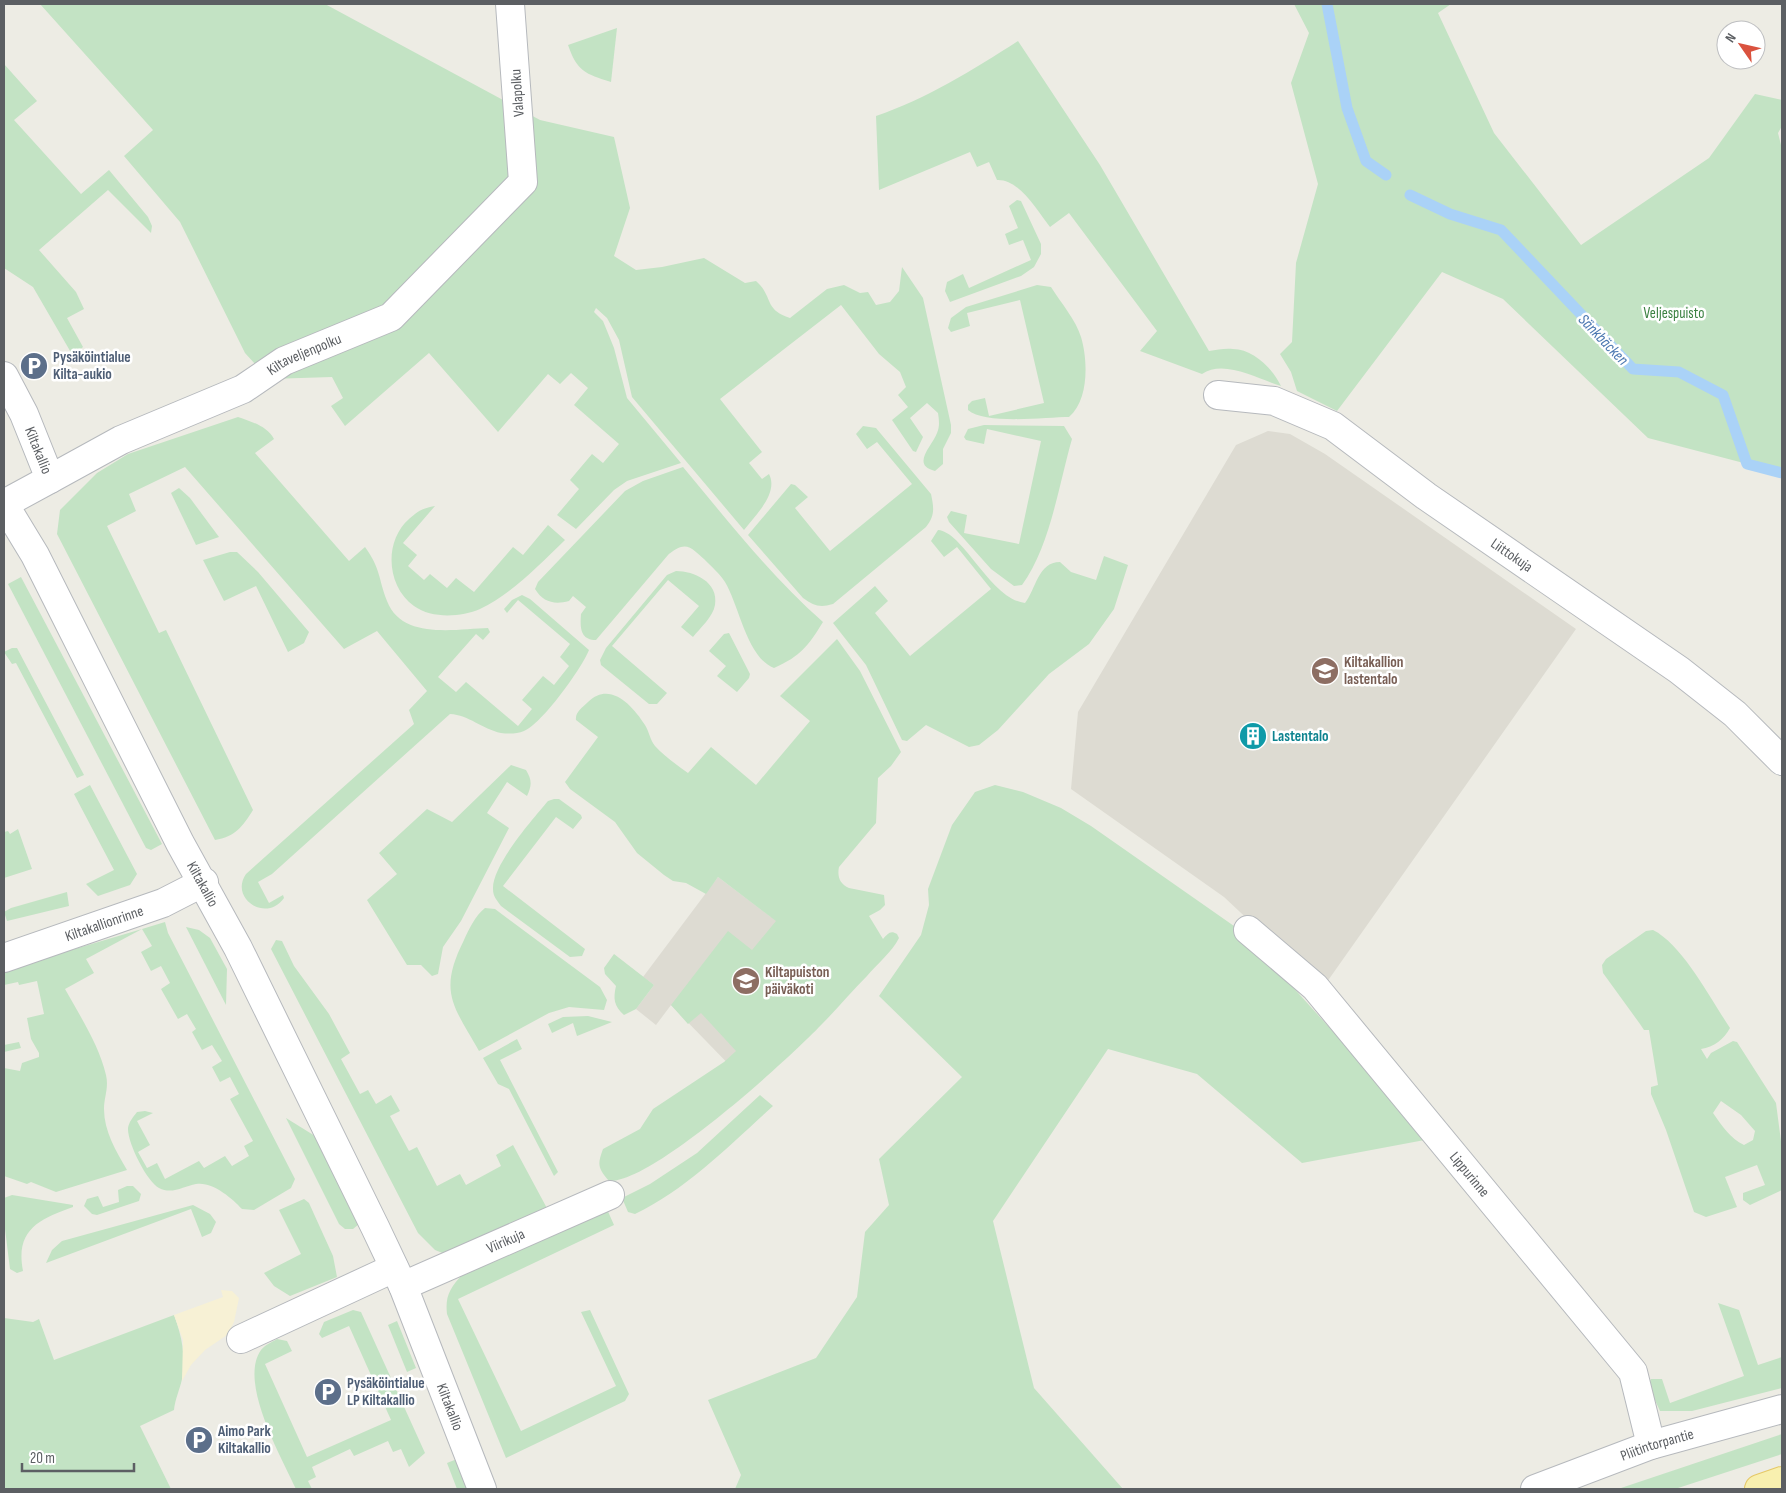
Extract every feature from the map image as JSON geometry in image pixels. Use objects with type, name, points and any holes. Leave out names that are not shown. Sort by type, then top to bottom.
[{"type":"main road","points":[[1759,1489],[1782,1481]]},
{"type":"street","name":"Valapolku","points":[[510,4],[523,182]]},
{"type":"street","name":"Kiltaveljenpolku","points":[[50,479],[121,440],[243,389],[284,361],[391,317],[523,182]]},
{"type":"street","name":"Kiltakallio","points":[[4,376],[24,414],[50,479],[4,504],[35,555],[180,843],[204,882],[238,948],[399,1277],[482,1489]]},
{"type":"street","name":"Liittokuja","points":[[1218,395],[1274,401],[1333,426],[1426,496],[1678,670],[1735,714],[1782,761]]},
{"type":"street","name":"Kiltakallionrinne","points":[[4,958],[163,903],[204,882]]},
{"type":"street","name":"Lippurinne","points":[[1248,930],[1314,987],[1633,1372],[1651,1445]]},
{"type":"street","name":"Viirikuja","points":[[399,1277],[610,1195]]},
{"type":"street","points":[[241,1339],[399,1277]]},
{"type":"street","name":"Pliitintorpantie","points":[[1534,1489],[1651,1445],[1782,1409]]},
{"type":"shaded area","name":"Kiltakallion lastentalo","points":[[1268,431],[1290,434],[1325,454],[1576,629],[1322,989],[1224,897],[1071,789],[1078,712],[1236,445]]},
{"type":"shaded area","points":[[718,877],[771,917],[786,899],[742,1078],[671,1005],[656,1025],[636,1009],[654,985],[643,977]]},
{"type":"green space","points":[[40,4],[325,4],[540,120],[614,137],[630,208],[614,256],[636,270],[662,267],[704,258],[745,283],[756,281],[762,287],[772,307],[790,318],[827,289],[844,285],[860,293],[868,292],[876,305],[890,302],[899,291],[902,267],[923,298],[951,425],[951,433],[943,449],[943,464],[935,471],[924,464],[925,454],[938,430],[938,413],[927,403],[910,418],[923,437],[916,452],[913,451],[892,420],[908,407],[898,395],[906,387],[900,372],[879,354],[841,305],[720,399],[762,452],[749,463],[762,479],[769,474],[771,481],[771,489],[764,504],[744,530],[632,397],[619,340],[607,318],[596,308],[594,312],[603,321],[614,348],[627,398],[681,463],[627,481],[614,490],[576,529],[557,515],[579,489],[570,480],[592,454],[603,463],[619,444],[574,405],[588,388],[571,373],[560,384],[548,374],[498,432],[429,353],[345,426],[331,406],[343,398],[332,377],[269,379],[245,353],[180,222],[124,156],[153,130]]},
{"type":"green space","name":"Veljespuisto","points":[[1294,4],[1451,4],[1438,13],[1494,133],[1581,245],[1709,158],[1755,94],[1782,100],[1782,126],[1778,133],[1782,149],[1782,473],[1648,438],[1503,299],[1442,272],[1337,411],[1297,391],[1291,372],[1280,354],[1292,342],[1296,263],[1318,184],[1291,83],[1309,33]]},
{"type":"green space","points":[[617,28],[611,82],[588,74],[575,61],[568,45]]},
{"type":"green space","points":[[1018,41],[1100,165],[1209,351],[1230,349],[1248,352],[1268,367],[1281,386],[1231,369],[1211,370],[1202,374],[1140,351],[1157,331],[1069,213],[1050,227],[1020,190],[1005,181],[997,180],[989,162],[977,167],[970,152],[879,190],[876,116],[931,92]]},
{"type":"green space","points":[[4,64],[37,101],[14,120],[81,194],[109,170],[148,217],[152,226],[151,233],[108,190],[39,250],[76,292],[84,309],[67,318],[83,347],[73,356],[33,287],[4,268]]},
{"type":"green space","points":[[1017,200],[1021,201],[1041,244],[1041,254],[1034,267],[1021,276],[950,302],[945,291],[947,282],[963,274],[969,288],[1031,260],[1023,240],[1009,245],[1005,234],[1018,228],[1009,206]]},
{"type":"green space","points":[[1037,285],[1051,287],[1072,318],[1081,337],[1086,368],[1083,390],[1076,410],[1069,417],[1031,419],[1001,419],[976,415],[968,410],[968,405],[972,401],[985,398],[989,416],[1044,403],[1020,300],[967,313],[970,326],[951,332],[948,328],[951,318],[966,307]]},
{"type":"green space","points":[[238,417],[259,425],[271,435],[274,439],[255,453],[349,561],[365,547],[374,561],[387,601],[394,613],[404,622],[431,630],[488,628],[490,632],[483,640],[476,634],[438,677],[456,692],[466,682],[518,726],[532,709],[522,700],[543,676],[554,685],[569,666],[560,657],[570,644],[518,600],[507,613],[504,609],[512,600],[522,595],[530,599],[589,650],[560,695],[531,727],[524,731],[512,734],[501,733],[463,717],[450,714],[272,874],[258,882],[269,903],[283,895],[284,898],[277,905],[268,908],[252,905],[246,899],[242,892],[242,883],[246,874],[414,724],[409,710],[427,691],[377,631],[344,649],[185,467],[129,494],[136,511],[107,526],[159,633],[166,630],[253,810],[238,830],[222,839],[215,840],[57,534],[60,510],[97,473],[128,454]]},
{"type":"green space","points":[[984,425],[1064,426],[1072,439],[1047,534],[1032,570],[1022,585],[1014,586],[991,569],[949,522],[947,517],[951,511],[967,515],[964,533],[1019,544],[1041,441],[987,429],[984,444],[966,440],[964,437],[968,429]]},
{"type":"green space","points":[[863,426],[876,428],[931,494],[932,515],[926,527],[833,604],[817,606],[803,598],[748,535],[791,484],[795,485],[808,497],[795,508],[830,551],[912,484],[877,442],[867,449],[856,434]]},
{"type":"green space","points":[[683,467],[768,567],[823,622],[803,649],[783,664],[774,668],[757,654],[750,642],[725,582],[704,559],[688,547],[684,546],[674,550],[668,555],[596,640],[587,638],[582,632],[581,614],[586,607],[573,596],[569,601],[558,603],[545,600],[535,589],[538,582],[625,491],[643,481]]},
{"type":"green space","points":[[179,488],[190,498],[219,537],[196,545],[171,493]]},
{"type":"green space","points":[[435,506],[403,543],[417,555],[408,566],[424,580],[430,574],[447,588],[456,578],[474,592],[513,547],[523,555],[548,525],[565,540],[504,595],[480,609],[456,615],[429,613],[414,606],[398,587],[392,563],[392,551],[395,539],[409,519],[421,510]]},
{"type":"green space","points":[[938,530],[948,534],[958,542],[1000,590],[1012,599],[1025,603],[1042,571],[1053,563],[1060,562],[1071,572],[1096,580],[1104,556],[1128,565],[1114,609],[1089,644],[1049,674],[998,730],[979,745],[969,747],[926,725],[907,741],[902,740],[866,665],[833,623],[875,586],[888,601],[875,613],[910,656],[991,589],[957,547],[944,557],[931,541]]},
{"type":"green space","points":[[230,552],[237,552],[258,572],[309,632],[304,643],[288,652],[256,586],[224,601],[203,560]]},
{"type":"green space","points":[[676,571],[690,573],[704,579],[713,590],[715,597],[714,609],[703,626],[693,637],[681,627],[699,606],[668,580],[612,646],[667,693],[657,704],[649,704],[601,665],[600,660],[606,648],[667,575]]},
{"type":"green space","points":[[21,577],[162,844],[151,850],[146,848],[8,584]]},
{"type":"green space","points":[[729,633],[750,674],[749,678],[737,692],[717,676],[726,666],[709,651],[724,634]]},
{"type":"green space","points":[[837,639],[860,671],[901,752],[891,766],[878,778],[876,823],[839,867],[838,874],[841,882],[849,888],[884,895],[885,905],[869,916],[883,939],[893,932],[899,938],[888,953],[806,1040],[720,1116],[656,1162],[629,1176],[609,1181],[600,1166],[603,1149],[640,1129],[653,1109],[724,1062],[736,1051],[701,1013],[688,1024],[671,1005],[728,931],[752,950],[776,921],[718,877],[706,894],[686,883],[673,881],[637,853],[615,822],[570,789],[565,782],[598,737],[576,720],[578,712],[596,696],[604,694],[620,698],[634,710],[645,725],[653,744],[688,773],[711,747],[756,785],[810,721],[780,696]]},
{"type":"green space","points":[[17,648],[84,775],[77,778],[16,663],[12,664],[4,652]]},
{"type":"green space","points":[[511,765],[526,770],[531,783],[529,792],[527,796],[507,782],[487,813],[509,828],[461,921],[443,947],[438,974],[432,976],[421,965],[407,965],[367,900],[397,874],[379,853],[427,809],[452,822]]},
{"type":"green space","points":[[90,785],[137,874],[130,885],[98,896],[86,884],[114,870],[74,794]]},
{"type":"green space","points":[[995,785],[1023,792],[1061,808],[1091,826],[1244,933],[1430,1139],[1302,1163],[1197,1074],[1108,1049],[993,1221],[1034,1388],[1123,1489],[735,1489],[741,1475],[708,1400],[816,1358],[857,1297],[865,1232],[889,1205],[879,1159],[962,1077],[879,996],[921,935],[929,905],[928,889],[952,825],[975,792]]},
{"type":"green space","points":[[559,799],[581,815],[582,818],[573,829],[556,817],[503,886],[585,949],[582,956],[570,957],[501,906],[493,892],[494,879],[506,855],[548,801]]},
{"type":"green space","points":[[18,829],[32,869],[4,878],[4,832],[8,831],[10,834]]},
{"type":"green space","points":[[67,892],[69,906],[7,921],[4,912],[11,908]]},
{"type":"green space","points":[[485,908],[495,909],[600,987],[607,1000],[604,1010],[569,1007],[549,1013],[479,1051],[456,1009],[450,986],[456,958],[464,940],[475,919]]},
{"type":"green space","points":[[165,922],[168,933],[295,1179],[291,1188],[254,1210],[242,1209],[227,1195],[209,1185],[196,1184],[169,1191],[159,1188],[149,1178],[134,1152],[128,1128],[137,1112],[145,1111],[153,1113],[137,1121],[150,1145],[138,1152],[147,1168],[157,1163],[165,1179],[199,1161],[204,1168],[225,1156],[232,1166],[249,1156],[244,1146],[253,1141],[230,1099],[239,1094],[230,1077],[220,1082],[212,1067],[222,1061],[212,1045],[202,1050],[192,1032],[196,1029],[187,1014],[178,1019],[161,989],[170,983],[161,966],[151,971],[141,952],[152,946],[142,929]]},
{"type":"green space","points":[[186,927],[199,930],[210,938],[227,969],[226,1005]]},
{"type":"green space","points":[[142,929],[86,959],[94,973],[65,989],[88,1031],[103,1064],[107,1080],[104,1109],[106,1125],[115,1148],[127,1170],[56,1192],[31,1182],[27,1184],[4,1176],[4,1068],[20,1071],[22,1063],[39,1057],[39,1053],[31,1039],[27,1018],[44,1014],[37,981],[19,985],[18,982],[4,985],[4,970]]},
{"type":"green space","points":[[1653,930],[1664,937],[1686,960],[1730,1028],[1718,1042],[1701,1049],[1707,1059],[1711,1053],[1733,1041],[1737,1042],[1776,1103],[1782,1149],[1782,1190],[1750,1205],[1743,1200],[1743,1193],[1765,1185],[1757,1165],[1725,1177],[1737,1207],[1706,1217],[1694,1212],[1666,1130],[1651,1094],[1651,1087],[1658,1085],[1649,1030],[1644,1030],[1603,973],[1602,965],[1606,959],[1646,931]],"holes":[[[1721,1101],[1741,1115],[1755,1131],[1753,1140],[1744,1145],[1730,1135],[1713,1113]]]},
{"type":"green space","points":[[276,940],[282,941],[294,966],[329,1014],[350,1053],[341,1059],[360,1094],[368,1090],[376,1104],[391,1095],[400,1111],[390,1116],[409,1151],[417,1147],[437,1186],[460,1174],[466,1185],[501,1166],[496,1155],[513,1145],[549,1212],[445,1254],[435,1250],[418,1233],[271,949]]},
{"type":"green space","points":[[614,954],[654,985],[636,1009],[624,1015],[618,1009],[615,1002],[616,986],[605,974],[604,968]]},
{"type":"green space","points":[[588,1016],[612,1022],[577,1036],[573,1023],[552,1033],[548,1024],[563,1017]]},
{"type":"green space","points":[[517,1039],[522,1049],[500,1060],[558,1172],[554,1176],[509,1089],[498,1084],[483,1058]]},
{"type":"green space","points":[[19,1042],[21,1048],[4,1052],[4,1045]]},
{"type":"green space","points":[[760,1095],[773,1106],[725,1150],[673,1192],[635,1214],[628,1212],[622,1198],[650,1184],[697,1153]]},
{"type":"green space","points":[[286,1118],[315,1136],[359,1224],[353,1229],[345,1229],[339,1224]]},
{"type":"green space","points":[[127,1186],[133,1186],[141,1194],[139,1201],[97,1215],[92,1214],[84,1206],[87,1199],[98,1196],[103,1207],[119,1202],[118,1190]]},
{"type":"green space","points":[[12,1195],[73,1205],[73,1207],[50,1216],[32,1228],[26,1236],[23,1245],[21,1257],[23,1271],[17,1273],[10,1269],[4,1221],[4,1198]]},
{"type":"green space","points":[[304,1199],[309,1203],[333,1256],[337,1277],[290,1296],[274,1286],[264,1273],[301,1254],[279,1210]]},
{"type":"green space","points":[[193,1205],[210,1214],[216,1222],[211,1233],[202,1237],[191,1209],[46,1263],[52,1250],[62,1241]]},
{"type":"green space","points":[[606,1207],[614,1225],[458,1299],[521,1431],[616,1386],[581,1312],[590,1310],[629,1394],[625,1401],[506,1458],[447,1314],[449,1293],[462,1275]]},
{"type":"green space","points":[[1718,1303],[1739,1310],[1758,1365],[1782,1357],[1782,1388],[1692,1411],[1660,1411],[1648,1385],[1651,1379],[1662,1379],[1670,1403],[1744,1376]]},
{"type":"green space","points":[[353,1310],[361,1312],[425,1453],[409,1467],[401,1449],[393,1452],[388,1441],[354,1456],[350,1449],[312,1467],[316,1477],[308,1481],[312,1489],[296,1489],[273,1440],[258,1400],[255,1364],[261,1350],[267,1345],[277,1339],[287,1341],[292,1351],[265,1364],[307,1457],[391,1420],[349,1326],[322,1338],[319,1334],[324,1322]]},
{"type":"green space","points":[[174,1315],[181,1339],[184,1362],[182,1379],[174,1410],[140,1426],[171,1489],[4,1489],[4,1318],[33,1322],[39,1319],[54,1360]]},
{"type":"green space","points":[[397,1321],[416,1368],[407,1372],[388,1325]]},
{"type":"green space","points":[[1782,1434],[1782,1454],[1675,1489],[1618,1489]]},
{"type":"green space","points":[[457,1459],[468,1489],[457,1489],[447,1463]]},
{"type":"sand","points":[[221,1290],[232,1291],[239,1298],[234,1322],[227,1335],[205,1350],[191,1365],[182,1381],[183,1340],[174,1315],[223,1297]]},
{"type":"waterway","name":"Sänkbäcken","points":[[1327,4],[1347,108],[1366,161],[1386,175]]},
{"type":"waterway","name":"Sänkbäcken","points":[[1410,195],[1450,214],[1501,230],[1633,369],[1679,372],[1723,395],[1747,464],[1782,473]]},
{"type":"place","name":"Pysäköintialue Kilta-aukio","points":[[34,366]]},
{"type":"place","name":"Kiltakallion lastentalo","points":[[1325,671]]},
{"type":"place","name":"Lastentalo","points":[[1253,736]]},
{"type":"place","name":"Kiltapuiston päiväkoti","points":[[746,981]]},
{"type":"place","name":"Pysäköintialue LP Kiltakallio","points":[[328,1392]]},
{"type":"place","name":"Aimo Park Kiltakallio","points":[[199,1440]]}]
